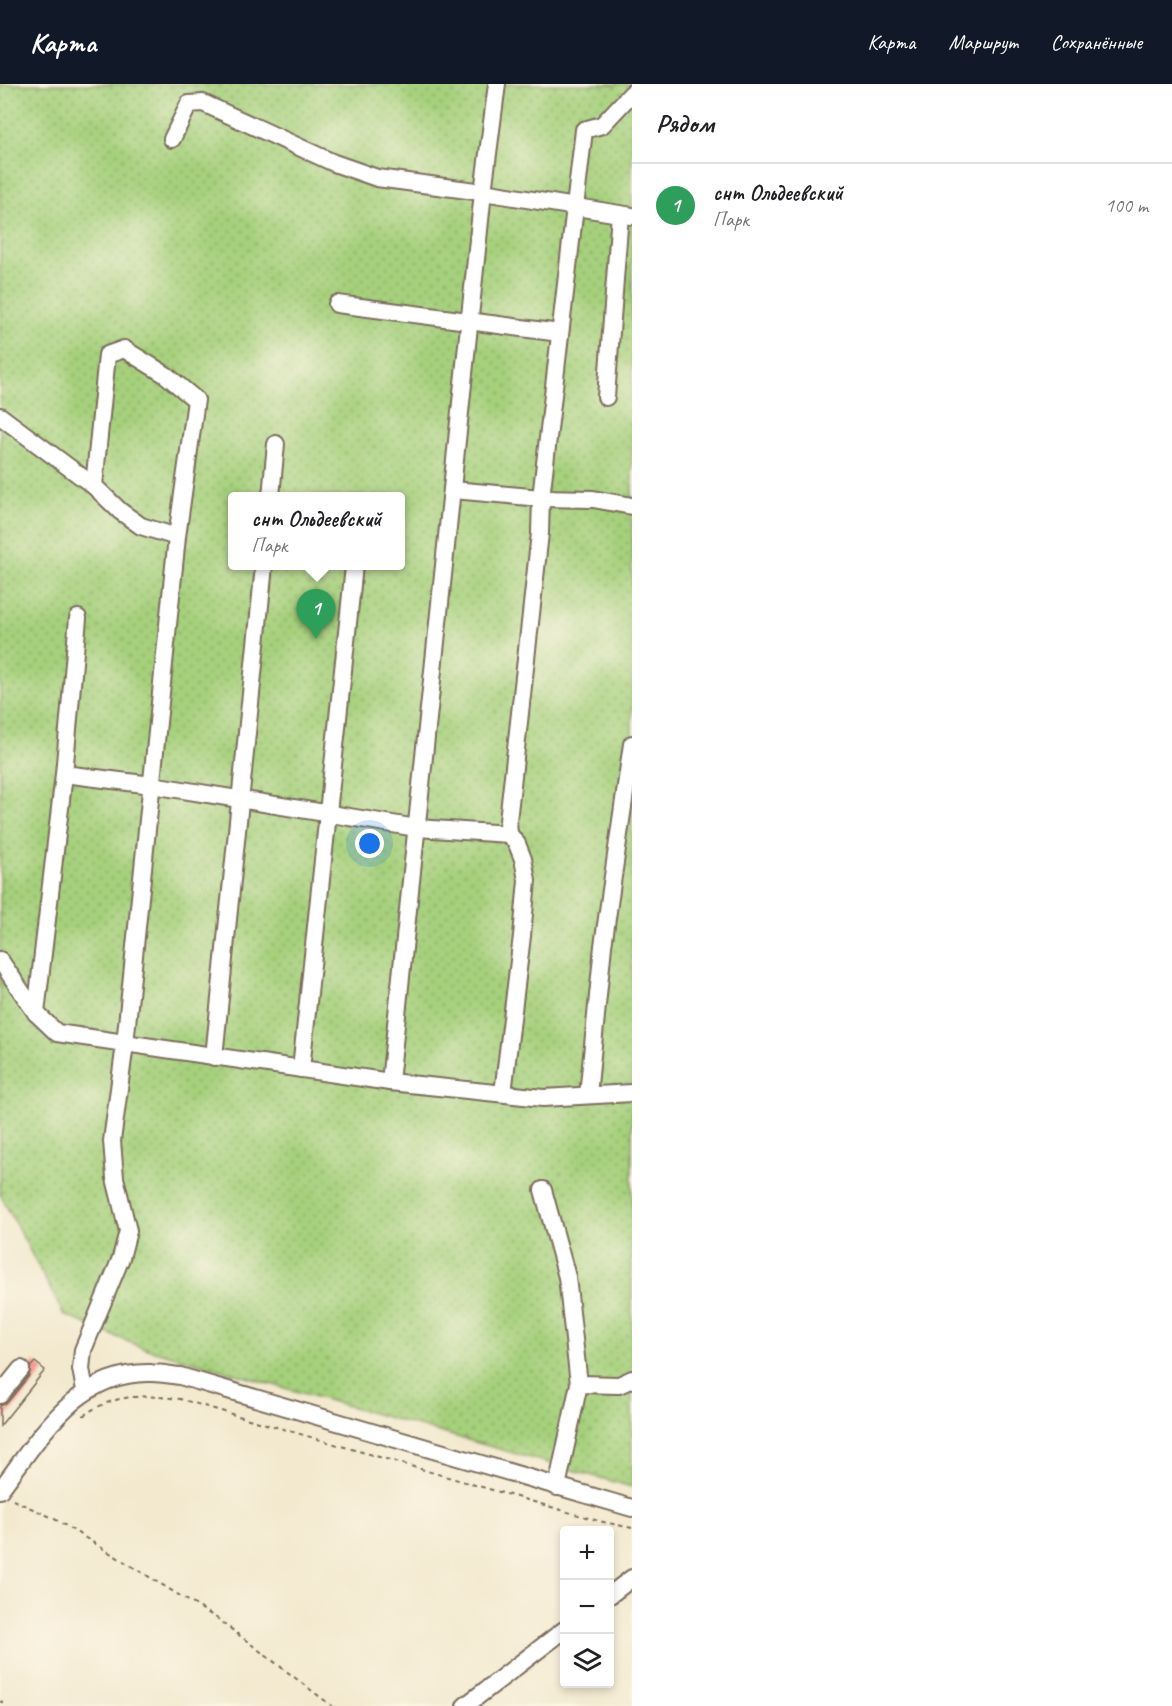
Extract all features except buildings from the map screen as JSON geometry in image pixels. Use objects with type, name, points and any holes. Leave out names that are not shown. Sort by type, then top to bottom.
[{"type":"street","points":[[390,1082],[483,192],[497,84]]},
{"type":"street","points":[[503,1093],[522,936],[526,880],[524,859],[518,844],[509,834],[510,799],[574,206],[584,129],[602,125],[632,93]]},
{"type":"street","points":[[172,139],[189,104],[203,103],[333,163],[377,178],[626,215],[606,397]]},
{"type":"street","points":[[337,304],[560,333]]},
{"type":"street","points":[[85,1390],[81,1369],[83,1350],[121,1258],[128,1231],[115,1178],[112,1141],[125,1044],[177,537],[196,400],[166,375],[124,349],[107,356],[94,486]]},
{"type":"street","points":[[0,416],[94,486],[120,511],[141,526],[177,537]]},
{"type":"street","points":[[271,492],[276,444]]},
{"type":"street","points":[[453,490],[541,498],[593,499],[632,506]]},
{"type":"street","points":[[214,1057],[264,570]]},
{"type":"street","points":[[301,1069],[354,570]]},
{"type":"street","points":[[36,1013],[64,774],[78,618]]},
{"type":"street","points":[[588,1095],[603,946],[632,744]]},
{"type":"street","points":[[64,774],[152,785],[417,828],[509,834]]},
{"type":"street","points":[[0,960],[36,1013],[57,1033],[390,1082],[543,1098],[632,1093]]},
{"type":"street","points":[[543,1190],[567,1277],[579,1384],[557,1487]]},
{"type":"street","points":[[0,1395],[21,1369]]},
{"type":"street","points":[[5,1494],[62,1410],[85,1390],[126,1374],[151,1372],[180,1376],[632,1508]]},
{"type":"street","points":[[579,1384],[619,1385],[632,1379]]},
{"type":"street","points":[[614,1591],[632,1578]]},
{"type":"street","points":[[465,1706],[560,1633]]},
{"type":"path","points":[[80,1417],[95,1407],[121,1397],[150,1395],[180,1399],[599,1521],[632,1528]]},
{"type":"path","points":[[5,1494],[53,1518],[218,1619],[332,1706]]},
{"type":"path","points":[[0,1701],[7,1706]]},
{"type":"green space","points":[[0,84],[632,84],[632,1487],[141,1347],[64,1315],[0,1194]]},
{"type":"place","name":"снт Ольдеевский","points":[[316,639]]}]
